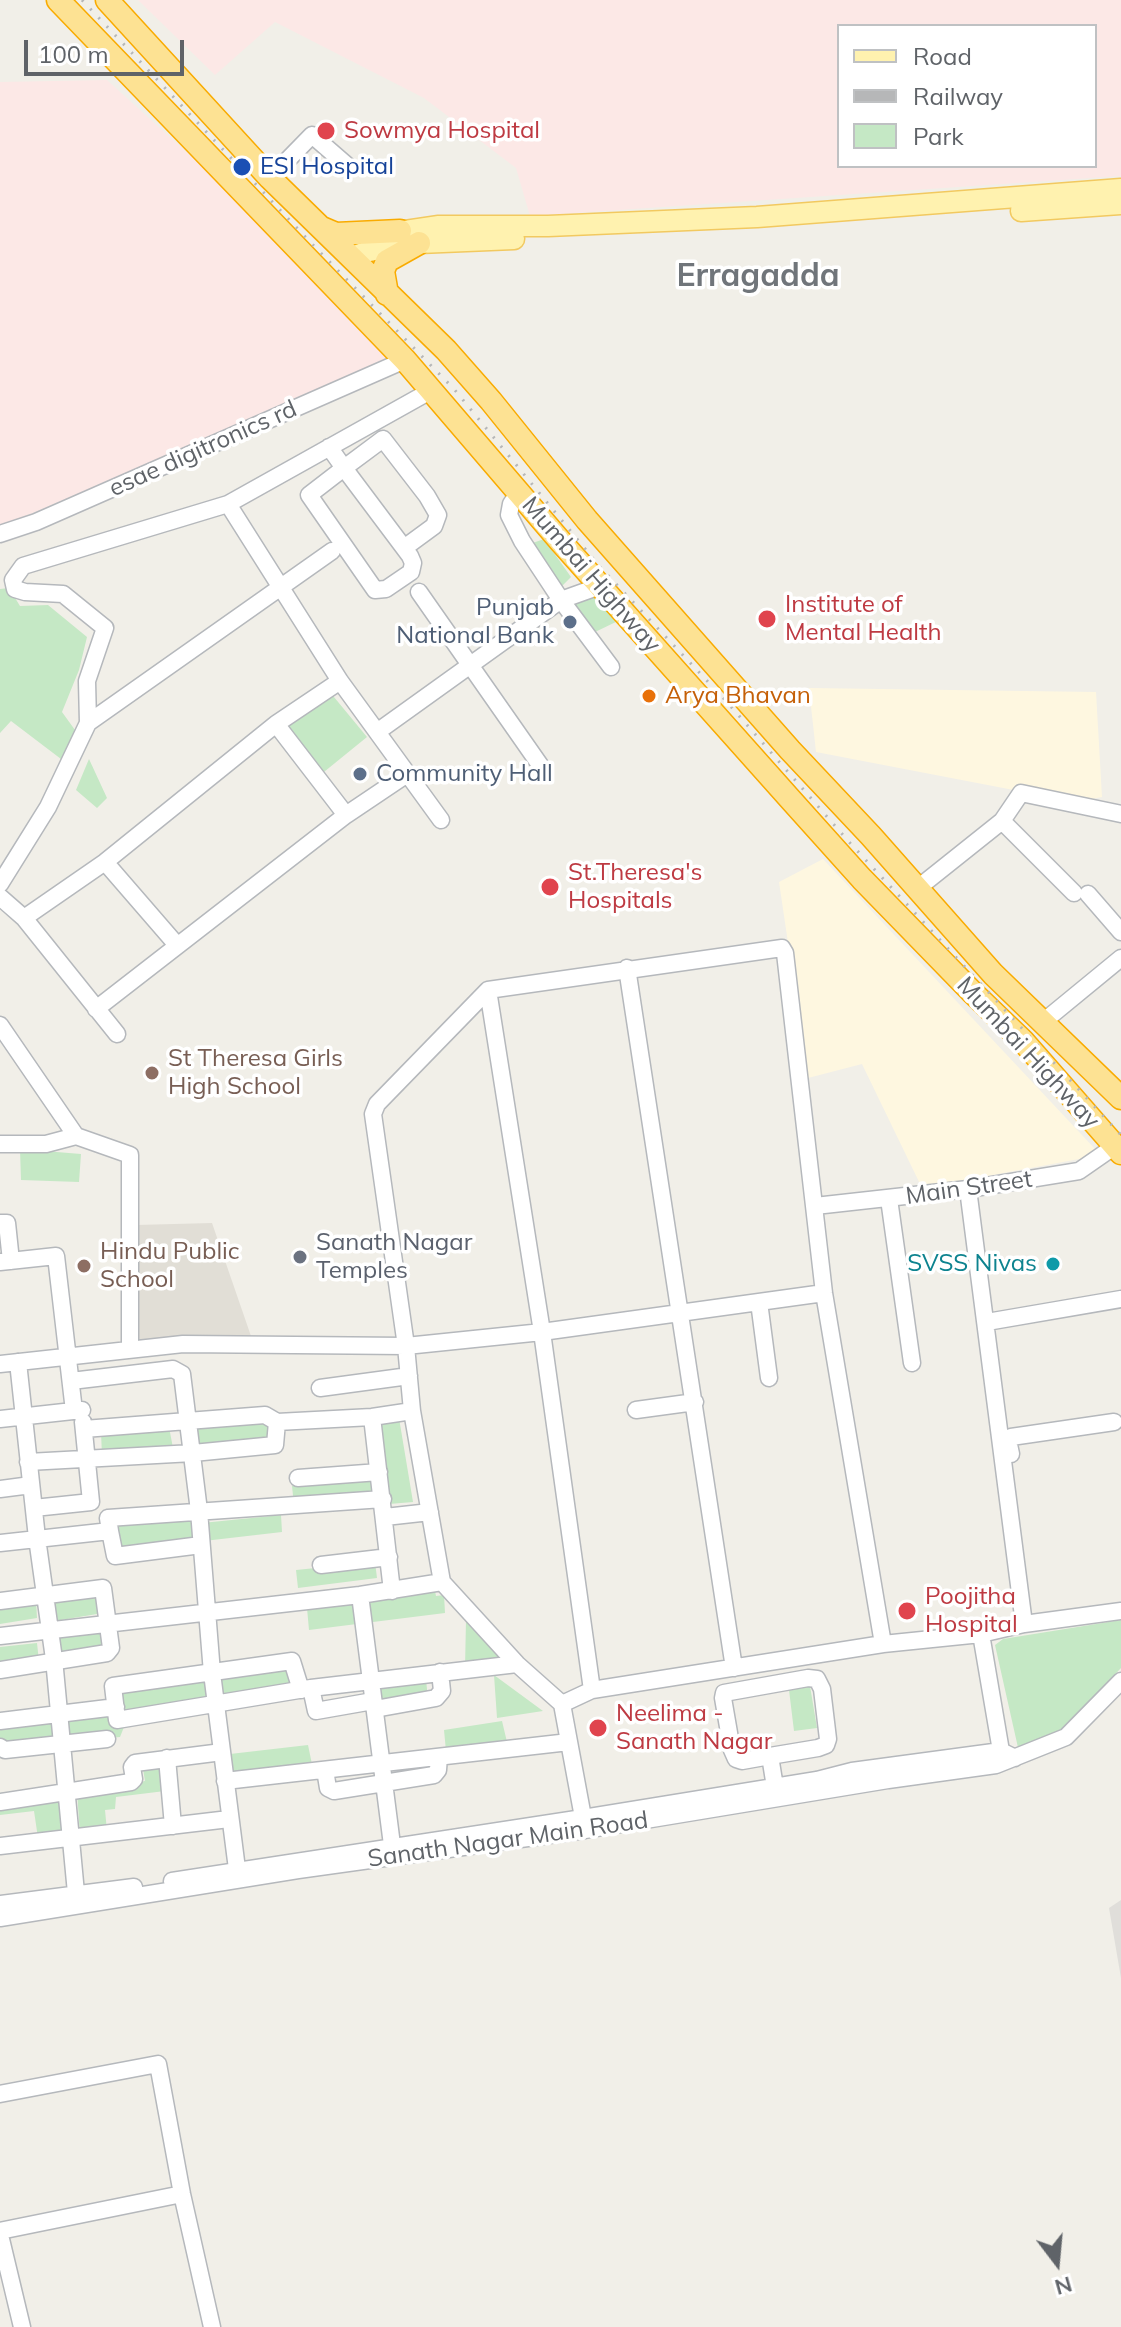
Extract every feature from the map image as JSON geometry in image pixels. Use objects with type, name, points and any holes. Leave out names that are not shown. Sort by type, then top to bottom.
[{"type":"highway","name":"Mumbai Highway","points":[[58,0],[405,360],[600,586],[862,879],[1023,1041],[1118,1150]]},
{"type":"highway","name":"Mumbai Highway","points":[[112,6],[270,178],[446,350],[587,520],[790,750],[993,974],[1121,1098]]},
{"type":"highway","points":[[92,36],[112,6]]},
{"type":"highway","points":[[320,227],[336,234],[410,237]]},
{"type":"highway","points":[[387,294],[383,271],[387,261],[410,237]]},
{"type":"highway","points":[[715,715],[741,691]]},
{"type":"highway","points":[[973,993],[993,974]]},
{"type":"main road","points":[[345,250],[410,237],[439,226],[548,226],[757,217],[1121,189]]},
{"type":"main road","points":[[410,237],[759,228],[1121,204]]},
{"type":"street","points":[[270,178],[312,135],[350,168]]},
{"type":"street","name":"esae digitronics rd","points":[[0,534],[36,522],[405,360]]},
{"type":"street","points":[[0,883],[48,807],[88,723],[87,681],[105,628],[63,594],[15,589],[16,573],[29,562],[228,504],[432,390]]},
{"type":"street","points":[[371,424],[427,496],[438,515],[434,526],[404,548]]},
{"type":"street","points":[[329,447],[344,468],[404,548],[413,563],[411,572],[386,589],[375,590],[309,495],[344,468],[383,439]]},
{"type":"street","points":[[519,492],[511,504],[509,515],[522,541],[611,667]]},
{"type":"street","points":[[228,504],[340,681],[441,820]]},
{"type":"street","points":[[88,723],[332,551]]},
{"type":"street","points":[[377,732],[561,600],[600,586]]},
{"type":"street","points":[[419,592],[540,765]]},
{"type":"street","points":[[24,918],[105,862],[276,724],[340,681]]},
{"type":"street","points":[[276,724],[346,815]]},
{"type":"street","points":[[96,1009],[346,815],[407,774]]},
{"type":"street","points":[[918,888],[1002,821],[1021,793],[1121,814]]},
{"type":"street","points":[[1002,821],[1121,932]]},
{"type":"street","points":[[105,862],[176,944]]},
{"type":"street","points":[[0,897],[24,918],[117,1034]]},
{"type":"street","points":[[584,1824],[562,1704],[517,1664],[442,1582],[412,1411],[374,1109],[488,990],[782,948],[824,1293],[883,1644]]},
{"type":"street","points":[[1043,1022],[1121,958]]},
{"type":"street","points":[[627,968],[734,1668]]},
{"type":"street","points":[[488,990],[542,1332],[592,1690]]},
{"type":"street","points":[[0,1025],[76,1136]]},
{"type":"street","points":[[0,1130],[5,1144],[46,1144],[76,1136],[130,1155],[130,1349]]},
{"type":"street","name":"Main Street","points":[[815,1206],[968,1189],[1079,1171],[1118,1150]]},
{"type":"street","points":[[968,1189],[1009,1461]]},
{"type":"street","points":[[889,1199],[912,1363]]},
{"type":"street","points":[[0,1223],[7,1223],[6,1262],[56,1256],[69,1356],[84,1429],[91,1502],[34,1508]]},
{"type":"street","points":[[0,1364],[183,1344],[406,1346],[542,1332],[824,1293]]},
{"type":"street","points":[[987,1322],[1121,1299]]},
{"type":"street","points":[[759,1302],[769,1378]]},
{"type":"street","points":[[18,1362],[60,1713],[76,1893]]},
{"type":"street","points":[[75,1381],[173,1369],[182,1374],[199,1511],[212,1673],[237,1869]]},
{"type":"street","points":[[320,1388],[409,1376]]},
{"type":"street","points":[[636,1410],[695,1402]]},
{"type":"street","points":[[0,1419],[78,1411]]},
{"type":"street","points":[[84,1429],[265,1415],[277,1422],[372,1417],[412,1411]]},
{"type":"street","points":[[372,1417],[392,1591]]},
{"type":"street","points":[[28,1462],[275,1445],[277,1422]]},
{"type":"street","points":[[1024,1624],[1008,1440],[1011,1437],[1114,1422]]},
{"type":"street","points":[[298,1478],[379,1472]]},
{"type":"street","points":[[0,1489],[31,1485]]},
{"type":"street","points":[[201,1545],[115,1556],[108,1518],[383,1499]]},
{"type":"street","points":[[385,1517],[430,1512]]},
{"type":"street","points":[[0,1543],[110,1531]]},
{"type":"street","points":[[321,1565],[389,1557]]},
{"type":"street","points":[[0,1636],[49,1628],[360,1595],[442,1582]]},
{"type":"street","points":[[0,1601],[103,1588],[110,1651],[0,1670]]},
{"type":"street","points":[[360,1595],[392,1845]]},
{"type":"street","points":[[562,1704],[592,1690],[883,1644],[981,1634],[1024,1624],[1121,1611]]},
{"type":"street","points":[[981,1634],[1008,1754]]},
{"type":"street","points":[[440,1672],[442,1691],[436,1698],[316,1711],[306,1689],[292,1661],[113,1686],[117,1720],[306,1689],[440,1672],[517,1664]]},
{"type":"street","points":[[817,1679],[822,1689],[828,1739],[826,1745],[770,1756],[742,1761],[736,1759],[724,1693],[817,1679]]},
{"type":"street","points":[[0,1904],[140,1887],[392,1845],[584,1824],[852,1771],[1008,1754],[1066,1737],[1121,1681]]},
{"type":"street","points":[[0,1721],[116,1707]]},
{"type":"street","points":[[0,1747],[5,1750],[107,1739]]},
{"type":"street","points":[[225,1781],[569,1742]]},
{"type":"street","points":[[0,1802],[131,1782],[135,1763],[222,1752]]},
{"type":"street","name":"Sanath Nagar Main Road","points":[[0,1918],[584,1824],[996,1765],[1008,1754]]},
{"type":"street","points":[[770,1756],[775,1787]]},
{"type":"street","points":[[325,1770],[328,1788],[334,1791],[434,1775],[438,1770],[439,1757]]},
{"type":"street","points":[[167,1758],[173,1826]]},
{"type":"street","points":[[0,1846],[229,1819]]},
{"type":"street","points":[[0,2094],[158,2064],[182,2194],[212,2327]]},
{"type":"street","points":[[22,2327],[0,2233],[182,2194]]},
{"type":"shaded area","points":[[138,0],[1121,0],[1121,176],[530,216],[516,168],[424,98],[275,22],[215,75]]},
{"type":"shaded area","name":"ESI Hospital","points":[[107,80],[293,249],[391,360],[0,527],[0,82]]},
{"type":"shaded area","points":[[809,688],[1096,692],[1102,797],[1076,802],[816,752]]},
{"type":"shaded area","points":[[823,859],[1096,1150],[1090,1157],[922,1188],[862,1064],[808,1078],[779,882]]},
{"type":"shaded area","points":[[212,1223],[252,1339],[137,1340],[136,1225]]},
{"type":"shaded area","points":[[1121,1900],[1121,1978],[1109,1908]]},
{"type":"green space","points":[[544,539],[571,577],[560,588],[527,545]]},
{"type":"green space","points":[[9,588],[20,606],[48,605],[87,637],[79,670],[62,712],[75,730],[61,759],[11,721],[0,733],[0,589]]},
{"type":"green space","points":[[599,592],[620,620],[593,633],[570,602]]},
{"type":"green space","points":[[329,691],[367,737],[319,776],[283,728]]},
{"type":"green space","points":[[89,759],[107,798],[97,808],[76,790]]},
{"type":"green space","points":[[20,1149],[81,1154],[79,1182],[21,1180]]},
{"type":"green space","points":[[399,1418],[413,1502],[389,1504],[373,1421]]},
{"type":"green space","points":[[267,1420],[270,1441],[197,1450],[195,1428]]},
{"type":"green space","points":[[169,1427],[173,1448],[102,1456],[101,1432]]},
{"type":"green space","points":[[371,1479],[373,1495],[294,1505],[292,1486]]},
{"type":"green space","points":[[281,1515],[282,1532],[204,1541],[202,1523]]},
{"type":"green space","points":[[195,1517],[197,1544],[120,1551],[116,1522]]},
{"type":"green space","points":[[375,1562],[377,1578],[298,1588],[296,1570]]},
{"type":"green space","points":[[435,1591],[436,1596],[444,1595],[445,1613],[309,1630],[307,1608]]},
{"type":"green space","points":[[101,1594],[103,1613],[55,1621],[53,1600]]},
{"type":"green space","points":[[36,1600],[37,1618],[0,1624],[0,1604]]},
{"type":"green space","points":[[466,1620],[504,1661],[465,1668]]},
{"type":"green space","points":[[1121,1620],[1121,1668],[1064,1728],[1019,1752],[995,1645],[1003,1639]]},
{"type":"green space","points":[[107,1632],[109,1650],[61,1658],[59,1638]]},
{"type":"green space","points":[[37,1643],[39,1661],[0,1667],[0,1647]]},
{"type":"green space","points":[[292,1662],[297,1689],[222,1698],[221,1673]]},
{"type":"green space","points":[[210,1675],[213,1703],[118,1718],[118,1687]]},
{"type":"green space","points":[[494,1675],[543,1711],[497,1718]]},
{"type":"green space","points":[[426,1680],[428,1698],[380,1706],[378,1686]]},
{"type":"green space","points":[[810,1686],[817,1728],[794,1731],[789,1690]]},
{"type":"green space","points":[[114,1709],[126,1722],[120,1737],[65,1742],[61,1716]]},
{"type":"green space","points":[[58,1716],[60,1741],[5,1747],[0,1741],[0,1723]]},
{"type":"green space","points":[[502,1721],[507,1742],[446,1751],[444,1730]]},
{"type":"green space","points":[[308,1745],[313,1769],[234,1781],[230,1754]]},
{"type":"green space","points":[[158,1757],[165,1791],[116,1797],[115,1809],[105,1810],[107,1831],[80,1835],[77,1791],[145,1781],[142,1763]]},
{"type":"green space","points":[[58,1786],[64,1834],[38,1838],[34,1811],[0,1815],[0,1793]]},
{"type":"railway","points":[[82,0],[454,389],[600,567],[1121,1135]]},
{"type":"place","name":"Sowmya Hospital","points":[[326,131]]},
{"type":"place","name":"ESI Hospital","points":[[242,167]]},
{"type":"place","name":"Institute of Mental Health","points":[[767,619]]},
{"type":"place","name":"Punjab National Bank","points":[[570,622]]},
{"type":"place","name":"Arya Bhavan","points":[[649,696]]},
{"type":"place","name":"Community Hall","points":[[360,774]]},
{"type":"place","name":"St.Theresa's Hospitals","points":[[550,887]]},
{"type":"place","name":"St Theresa Girls High School","points":[[152,1073]]},
{"type":"place","name":"Sanath Nagar Temples","points":[[300,1257]]},
{"type":"place","name":"SVSS Nivas","points":[[1053,1264]]},
{"type":"place","name":"Hindu Public School","points":[[84,1266]]},
{"type":"place","name":"Poojitha Hospital","points":[[907,1611]]},
{"type":"place","name":"Neelima - Sanath Nagar","points":[[598,1728]]},
{"type":"district","name":"Erragadda","points":[[758,276]]}]
